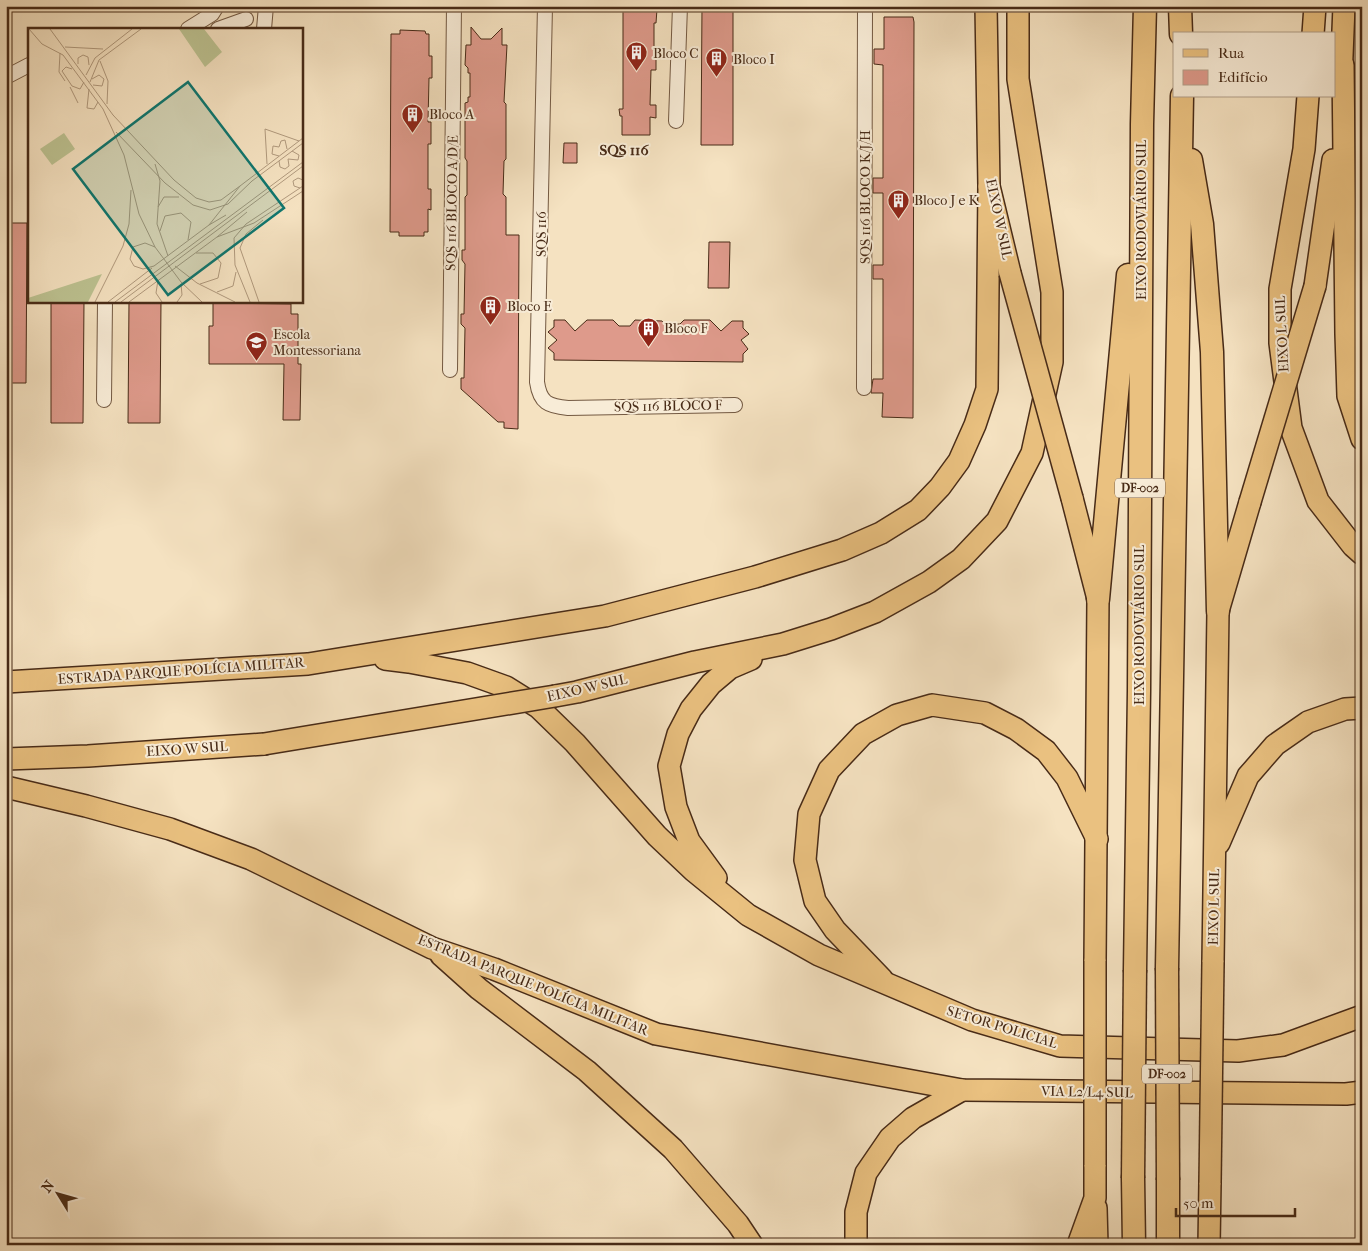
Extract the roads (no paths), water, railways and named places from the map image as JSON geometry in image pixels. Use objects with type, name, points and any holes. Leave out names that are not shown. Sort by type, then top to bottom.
[{"type":"highway","name":"EIXO RODOVIÁRIO SUL","points":[[1134,1245],[1142,124],[1145,6]]},
{"type":"highway","points":[[1180,6],[1181,32]]},
{"type":"highway","points":[[1182,102],[1202,224],[1210,322],[1218,610]]},
{"type":"highway","name":"DF-002","points":[[1168,1245],[1167,968],[1182,102]]},
{"type":"highway","points":[[1098,600],[1142,124]]},
{"type":"main road","name":"EIXO W SUL","points":[[986,6],[989,186],[1010,273],[1098,600],[1095,961],[1095,1198],[1097,1245]]},
{"type":"main road","name":"EIXO W SUL","points":[[6,759],[88,756],[264,744],[577,692],[696,662],[783,644],[831,629],[875,612],[928,582],[961,559],[997,521],[1032,453],[1052,362],[1052,292],[1018,79],[1018,6]]},
{"type":"main road","points":[[1313,32],[1315,6]]},
{"type":"main road","points":[[1344,6],[1343,65],[1348,396],[1362,439]]},
{"type":"main road","name":"EIXO L SUL","points":[[1210,1244],[1218,610],[1315,286],[1332,174],[1343,65]]},
{"type":"main road","name":"EIXO L SUL","points":[[1308,98],[1304,149],[1280,289],[1280,343],[1291,428],[1318,501],[1353,546],[1362,554]]},
{"type":"main road","name":"ESTRADA PARQUE POLÍCIA MILITAR","points":[[6,682],[308,664],[605,616],[755,577],[842,550],[882,533],[918,510],[940,487],[959,461],[975,425],[987,389],[989,186]]},
{"type":"main road","points":[[748,914],[710,872],[689,841],[676,807],[668,766],[678,734],[691,709],[711,684],[730,668],[783,644]]},
{"type":"main road","points":[[355,656],[409,662],[467,673],[506,687],[538,707],[575,743],[657,836],[694,871],[748,914]]},
{"type":"main road","points":[[888,986],[835,930],[815,901],[805,860],[810,814],[829,770],[863,734],[897,714],[932,705],[985,713],[1016,729],[1046,751],[1067,778],[1097,839]]},
{"type":"main road","points":[[1215,852],[1248,776],[1275,745],[1308,722],[1345,710],[1362,708]]},
{"type":"main road","name":"ESTRADA PARQUE POLÍCIA MILITAR","points":[[6,787],[170,829],[252,859],[432,948],[494,969],[656,1034],[962,1090]]},
{"type":"main road","name":"SETOR POLICIAL","points":[[748,914],[819,955],[888,986],[972,1020],[1060,1046],[1238,1051],[1283,1045],[1362,1016]]},
{"type":"main road","points":[[432,948],[479,989],[587,1071],[673,1149],[738,1224],[752,1245]]},
{"type":"main road","points":[[856,1245],[856,1212],[866,1172],[890,1138],[913,1118],[962,1090]]},
{"type":"main road","name":"VIA L2/L4 SUL","points":[[962,1090],[1356,1096]]},
{"type":"main road","points":[[1078,1245],[1095,1198]]},
{"type":"street","points":[[190,28],[212,14],[217,6]]},
{"type":"street","points":[[264,28],[266,6]]},
{"type":"street","name":"SQS 116 BLOCO A/D/E","points":[[450,370],[454,6]]},
{"type":"street","name":"SQS 116","points":[[545,6],[537,382],[541,397],[553,406],[602,408]]},
{"type":"street","points":[[676,121],[680,6]]},
{"type":"street","name":"SQS 116 BLOCO K/J/H","points":[[864,388],[865,6]]},
{"type":"street","points":[[220,28],[245,18]]},
{"type":"street","points":[[6,77],[28,65]]},
{"type":"street","points":[[104,400],[105,302]]},
{"type":"street","name":"SQS 116 BLOCO F","points":[[602,408],[735,405]]},
{"type":"place","name":"Bloco C","points":[[637,72]]},
{"type":"place","name":"Bloco I","points":[[717,78]]},
{"type":"place","name":"Bloco A","points":[[413,133]]},
{"type":"place","name":"Bloco J e K","points":[[898,219]]},
{"type":"place","name":"Bloco E","points":[[491,325]]},
{"type":"place","name":"Bloco F","points":[[648,347]]},
{"type":"place","name":"Escola Montessoriana","points":[[257,361]]},
{"type":"district","name":"SQS 116","points":[[624,150]]}]
